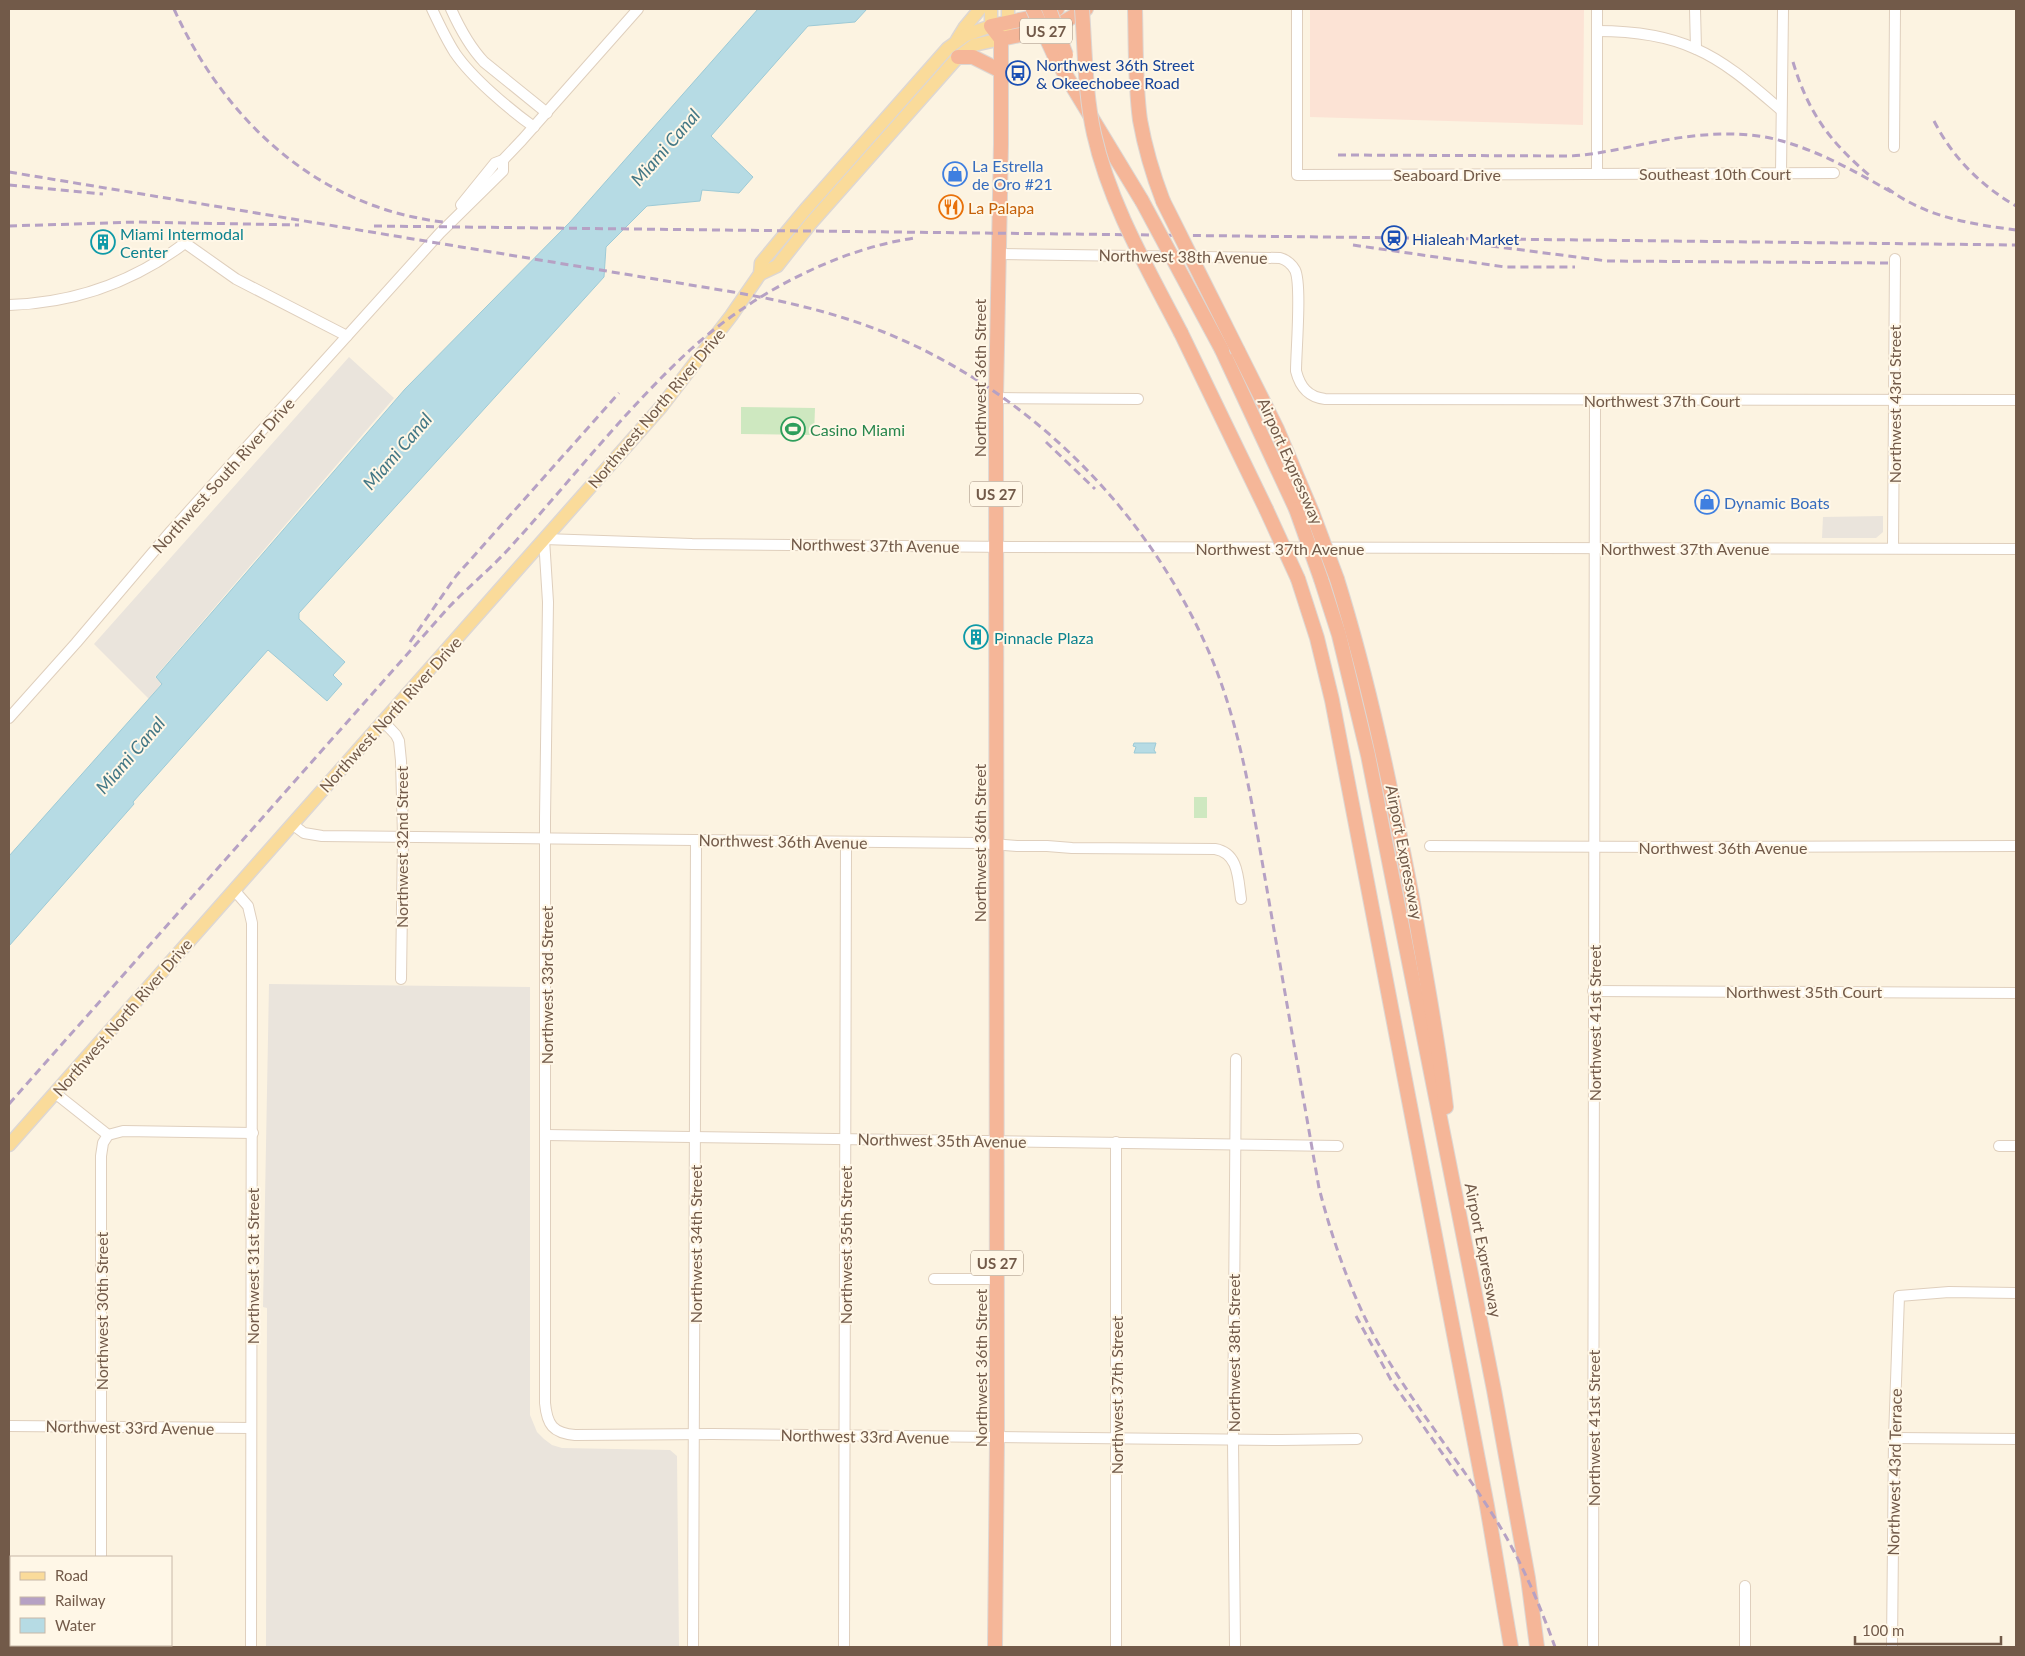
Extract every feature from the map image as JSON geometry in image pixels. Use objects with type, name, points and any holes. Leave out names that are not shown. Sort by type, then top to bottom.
[{"type":"highway","name":"Airport Expressway","points":[[1033,9],[1061,57],[1076,90],[1142,201],[1222,350],[1296,509],[1339,635],[1366,746],[1460,1218],[1516,1506],[1537,1647]]},
{"type":"highway","points":[[1049,9],[1061,57]]},
{"type":"highway","name":"US 27","points":[[1057,9],[1034,17],[1008,15],[991,26],[1001,39],[1053,28],[1086,9]]},
{"type":"highway","points":[[1082,9],[1090,114],[1103,167],[1116,204],[1266,509],[1298,579],[1317,638],[1332,700],[1487,1506],[1510,1647]]},
{"type":"highway","points":[[1135,9],[1140,120],[1150,163],[1163,202],[1277,429],[1312,512],[1337,579],[1372,698],[1404,854],[1434,1019],[1460,1218]]},
{"type":"highway","name":"Northwest 36th Street","points":[[994,1647],[997,1438],[996,398],[1001,39]]},
{"type":"highway","points":[[958,57],[978,58],[1001,71]]},
{"type":"main road","points":[[956,42],[965,27],[980,9]]},
{"type":"main road","points":[[991,9],[991,26]]},
{"type":"main road","name":"Northwest 36th Street","points":[[1001,39],[1008,15]]},
{"type":"main road","name":"Northwest North River Drive","points":[[9,1145],[661,407],[732,316],[760,274],[777,266],[956,42],[972,32],[991,26]]},
{"type":"main road","name":"Northwest North River Drive","points":[[890,124],[958,57],[974,45],[1001,39]]},
{"type":"street","points":[[432,9],[448,42],[464,64],[519,116],[534,127]]},
{"type":"street","points":[[451,9],[468,43],[476,54],[546,113]]},
{"type":"street","name":"Northwest South River Drive","points":[[9,718],[76,644],[171,531],[440,233],[503,171],[503,160],[638,9]]},
{"type":"street","name":"Seaboard Drive","points":[[1297,9],[1297,175],[1597,173]]},
{"type":"street","points":[[1597,9],[1597,173]]},
{"type":"street","points":[[1695,9],[1696,48]]},
{"type":"street","points":[[1781,173],[1783,9]]},
{"type":"street","points":[[1894,148],[1895,9]]},
{"type":"street","points":[[1597,31],[1628,31],[1696,48],[1731,69],[1781,110]]},
{"type":"street","name":"Southeast 10th Court","points":[[1597,173],[1834,173]]},
{"type":"street","points":[[9,305],[43,303],[77,297],[99,290],[157,262],[185,243],[236,279],[347,336]]},
{"type":"street","name":"Northwest 38th Avenue","points":[[998,254],[1280,258],[1286,260],[1291,264],[1298,280],[1296,371],[1301,385],[1309,394]]},
{"type":"street","name":"Northwest 43rd Street","points":[[1893,548],[1895,259]]},
{"type":"street","name":"Northwest 37th Court","points":[[1309,394],[1318,398],[1332,400],[2016,400]]},
{"type":"street","points":[[996,398],[1138,399]]},
{"type":"street","name":"Northwest 41st Street","points":[[1593,1647],[1593,991],[1596,846],[1595,400]]},
{"type":"street","name":"Northwest 37th Avenue","points":[[544,540],[692,544],[996,547],[2016,549]]},
{"type":"street","name":"Northwest 33rd Street","points":[[544,540],[548,602],[545,838],[545,1403],[547,1415],[553,1428]]},
{"type":"street","name":"Northwest 32nd Street","points":[[383,721],[396,735],[400,750],[403,836],[401,979]]},
{"type":"street","name":"Northwest 36th Avenue","points":[[292,824],[304,833],[312,835],[996,844],[1072,848],[1214,849],[1226,852],[1233,859],[1241,899]]},
{"type":"street","name":"Northwest 34th Street","points":[[693,1647],[696,840]]},
{"type":"street","name":"Northwest 35th Street","points":[[844,1647],[846,842]]},
{"type":"street","name":"Northwest 36th Avenue","points":[[1430,846],[2016,846]]},
{"type":"street","name":"Northwest 31st Street","points":[[234,890],[248,906],[252,923],[251,1647]]},
{"type":"street","name":"Northwest 35th Court","points":[[1593,991],[2016,993]]},
{"type":"street","name":"Northwest 38th Street","points":[[1235,1647],[1233,1440],[1236,1059]]},
{"type":"street","points":[[55,1092],[108,1135],[123,1131],[253,1133]]},
{"type":"street","name":"Northwest 30th Street","points":[[101,1556],[101,1156],[103,1143],[108,1135]]},
{"type":"street","name":"Northwest 35th Avenue","points":[[545,1135],[1235,1143],[1338,1146]]},
{"type":"street","name":"Northwest 37th Street","points":[[1116,1142],[1116,1647]]},
{"type":"street","points":[[1999,1146],[2016,1146]]},
{"type":"street","points":[[934,1279],[997,1279]]},
{"type":"street","name":"Northwest 43rd Terrace","points":[[1892,1647],[1894,1438],[1899,1296],[1949,1292],[2016,1293]]},
{"type":"street","name":"Northwest 33rd Avenue","points":[[9,1426],[251,1428]]},
{"type":"street","name":"Northwest 33rd Avenue","points":[[553,1428],[564,1433],[576,1435],[1233,1440],[1357,1439]]},
{"type":"street","points":[[1894,1438],[2016,1439]]},
{"type":"street","points":[[1745,1586],[1745,1647]]},
{"type":"shaded area","points":[[1310,9],[1584,9],[1583,125],[1310,117]]},
{"type":"shaded area","points":[[349,357],[394,398],[155,677],[162,684],[149,699],[94,644]]},
{"type":"shaded area","points":[[1883,516],[1883,532],[1876,538],[1822,538],[1823,517]]},
{"type":"shaded area","points":[[269,984],[530,987],[530,1415],[537,1432],[552,1445],[562,1448],[670,1450],[677,1456],[679,1647],[266,1647],[267,1308],[263,1307]]},
{"type":"green space","points":[[741,407],[815,408],[814,435],[741,434]]},
{"type":"green space","points":[[1194,797],[1207,797],[1207,818],[1194,818]]},
{"type":"water","name":"Miami Canal","points":[[758,9],[867,9],[855,22],[808,26],[711,136],[753,177],[739,193],[702,190],[700,201],[647,206],[606,247],[604,277],[299,613],[299,619],[345,662],[333,675],[342,684],[327,701],[268,650],[133,802],[134,804],[9,946],[9,856],[162,684],[156,677],[405,389],[570,222]]},
{"type":"water","points":[[1134,743],[1156,743],[1154,750],[1156,753],[1134,753],[1136,747],[1133,746]]},
{"type":"railway","points":[[174,9],[195,50],[220,87],[248,122],[280,152],[316,178],[355,198],[397,213],[443,222]]},
{"type":"railway","points":[[1793,62],[1813,111],[1842,150],[1869,175]]},
{"type":"railway","points":[[1934,121],[1950,147],[1969,170],[1979,180],[2016,206]]},
{"type":"railway","points":[[1338,155],[1570,156],[1685,137],[1741,134],[1782,141],[1811,151],[1893,193]]},
{"type":"railway","points":[[9,172],[733,292],[817,310],[898,338],[951,364],[1000,396],[1047,432],[1089,472],[1128,517],[1162,565],[1192,615],[1216,669],[1234,723],[1254,815],[1319,1188],[1330,1228],[1351,1287],[1368,1324],[1392,1366],[1505,1535],[1529,1582],[1555,1647]]},
{"type":"railway","points":[[9,185],[103,194]]},
{"type":"railway","points":[[1887,188],[1917,206],[1948,218],[2016,230]]},
{"type":"railway","points":[[9,226],[138,222],[299,225]]},
{"type":"railway","points":[[374,226],[2016,245]]},
{"type":"railway","points":[[9,1104],[449,607],[506,551],[621,420],[690,350],[739,311],[794,278],[854,253],[914,238]]},
{"type":"railway","points":[[1353,245],[1505,267],[1575,267]]},
{"type":"railway","points":[[1491,246],[1607,261],[1891,263]]},
{"type":"railway","points":[[410,642],[456,576],[619,393]]},
{"type":"railway","points":[[1046,442],[1095,489]]},
{"type":"railway","points":[[1356,1316],[1391,1380],[1461,1480]]},
{"type":"place","name":"Northwest 36th Street & Okeechobee Road","points":[[1018,73]]},
{"type":"place","name":"La Estrella de Oro #21","points":[[955,174]]},
{"type":"place","name":"La Palapa","points":[[951,207]]},
{"type":"place","name":"Hialeah Market","points":[[1394,238]]},
{"type":"place","name":"Miami Intermodal Center","points":[[103,242]]},
{"type":"place","name":"Casino Miami","points":[[793,429]]},
{"type":"place","name":"Dynamic Boats","points":[[1707,502]]},
{"type":"place","name":"Pinnacle Plaza","points":[[976,637]]}]
